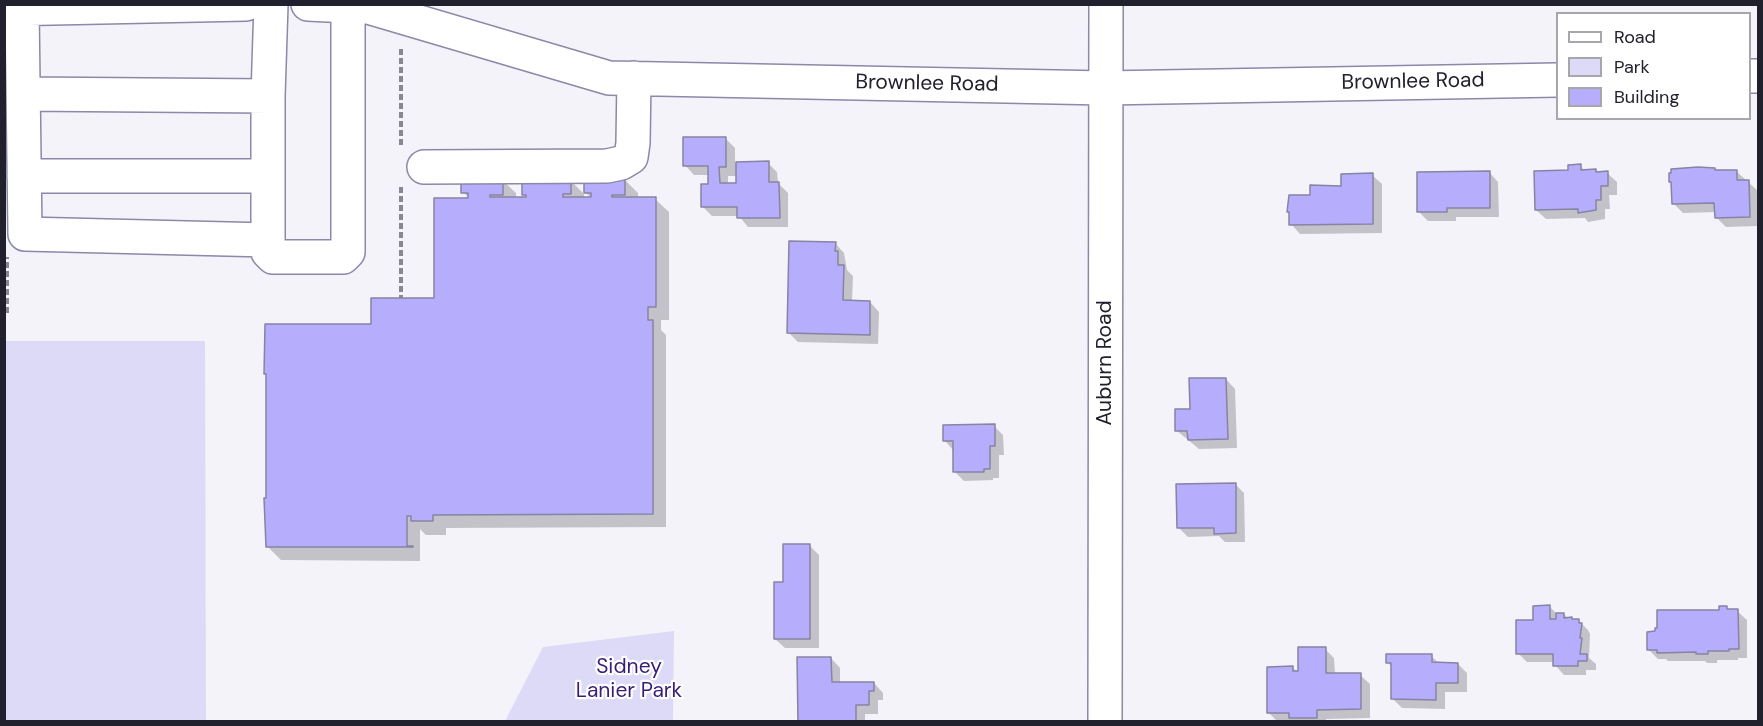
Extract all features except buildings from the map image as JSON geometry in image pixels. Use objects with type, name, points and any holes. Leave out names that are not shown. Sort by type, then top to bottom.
[{"type":"street","points":[[246,4],[13,9],[24,94],[25,234],[268,246]]},
{"type":"street","points":[[271,4],[268,96],[268,246],[273,257],[343,257],[348,252],[348,5]]},
{"type":"street","name":"Brownlee Road","points":[[308,4],[368,7],[609,78],[1105,88],[1556,80]]},
{"type":"street","name":"Auburn Road","points":[[1105,722],[1106,4]]},
{"type":"street","points":[[424,167],[607,166],[621,163],[631,157],[634,78]]},
{"type":"street","points":[[24,94],[268,96]]},
{"type":"street","points":[[24,176],[268,176]]},
{"type":"green space","points":[[4,341],[205,341],[206,721],[5,721]]},
{"type":"green space","name":"Sidney Lanier Park","points":[[674,631],[673,721],[505,721],[543,647]]}]
